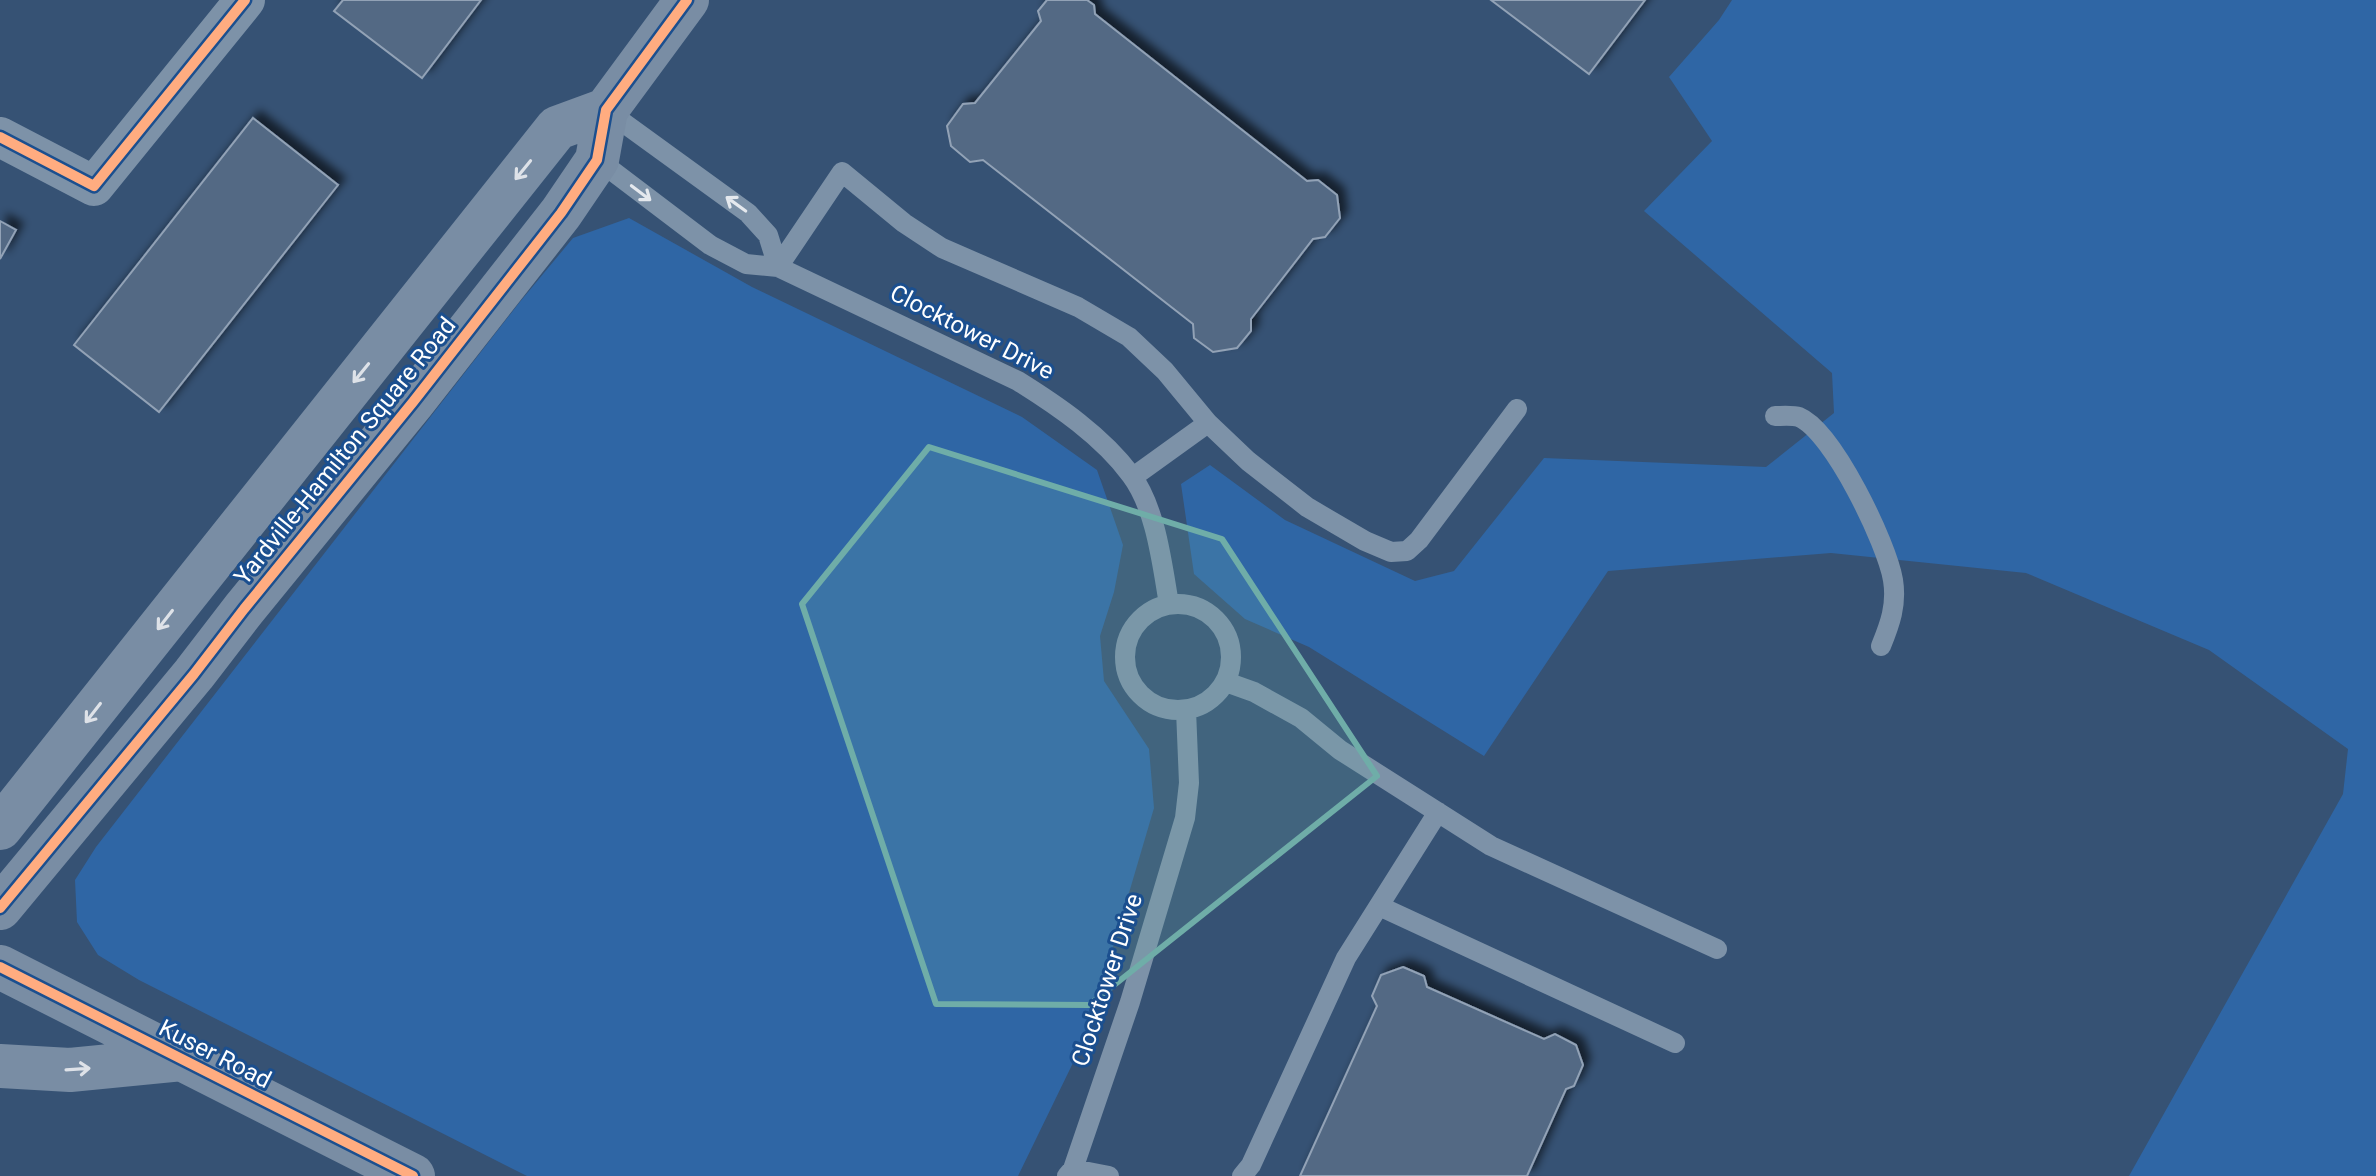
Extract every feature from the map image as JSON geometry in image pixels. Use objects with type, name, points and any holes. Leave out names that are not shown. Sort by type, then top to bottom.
[{"type":"street","points":[[0,137],[94,186],[245,0]]},
{"type":"street","name":"Yardville-Hamilton Square Road","points":[[0,908],[194,674],[561,213],[597,160],[606,110],[687,0]]},
{"type":"street","points":[[557,128],[606,110]]},
{"type":"street","name":"Yardville-Hamilton Square Road","points":[[0,828],[557,128]]},
{"type":"street","points":[[0,786],[52,766]]},
{"type":"street","name":"Kuser Road","points":[[0,967],[182,1059],[358,1157],[413,1176]]},
{"type":"street","points":[[0,1066],[70,1070],[182,1059]]},
{"type":"lane","points":[[606,110],[748,213],[768,235],[778,267]]},
{"type":"lane","name":"Clocktower Drive","points":[[557,128],[710,245],[746,264],[778,267],[1018,381],[1050,401],[1104,445],[1133,477],[1157,540],[1169,604]]},
{"type":"lane","points":[[778,267],[842,172],[904,223],[942,248],[1078,307],[1129,337],[1165,371],[1208,423],[1248,461],[1307,507],[1365,541],[1391,552],[1407,551],[1419,540],[1517,409]]},
{"type":"lane","points":[[1775,416],[1799,417],[1825,440],[1881,537],[1893,581],[1894,615],[1881,646]]},
{"type":"lane","points":[[1133,477],[1208,423]]},
{"type":"lane","points":[[1169,604],[1194,606],[1216,619],[1226,633],[1231,649],[1231,666],[1226,682],[1216,696],[1186,710],[1167,709],[1150,702],[1136,690],[1126,665],[1128,638],[1137,622],[1152,610],[1169,604]]},
{"type":"lane","points":[[1226,682],[1254,692],[1301,718],[1340,750],[1491,846],[1717,949]]},
{"type":"lane","name":"Clocktower Drive","points":[[1071,1174],[1130,1002],[1185,818],[1189,783],[1186,710]]},
{"type":"lane","points":[[1242,1176],[1251,1165],[1346,958],[1438,812]]},
{"type":"lane","points":[[1379,906],[1675,1043]]},
{"type":"lane","points":[[1071,1174],[1109,1176]]},
{"type":"highlighted area","points":[[929,447],[1222,539],[1377,776],[1089,1005],[936,1004],[802,604]]},
{"type":"shaded area","points":[[1732,0],[2376,0],[2376,1176],[2129,1176],[2343,794],[2348,749],[2209,650],[2026,573],[1831,553],[1608,571],[1484,756],[1309,647],[1245,619],[1194,574],[1181,484],[1210,465],[1285,520],[1415,581],[1454,571],[1544,458],[1766,467],[1834,413],[1832,373],[1644,211],[1712,141],[1669,77],[1719,20]]},
{"type":"shaded area","points":[[629,218],[752,287],[1022,417],[1097,470],[1123,545],[1114,592],[1100,636],[1104,681],[1149,749],[1154,808],[1088,1032],[1018,1176],[527,1176],[139,980],[98,955],[77,922],[75,880],[96,847],[519,303],[573,238]]},
{"type":"building","points":[[343,0],[481,0],[422,78],[334,11]]},
{"type":"building","points":[[1047,0],[1087,0],[1094,5],[1095,14],[1307,181],[1318,180],[1337,195],[1340,218],[1325,237],[1313,239],[1251,319],[1251,331],[1237,348],[1213,352],[1194,338],[1193,324],[983,160],[970,162],[951,146],[947,126],[963,104],[975,103],[1041,21],[1038,11]]},
{"type":"building","points":[[1491,0],[1645,0],[1589,74]]},
{"type":"building","points":[[253,118],[338,185],[159,412],[74,345]]},
{"type":"building","points":[[0,221],[16,230],[0,259]]},
{"type":"building","points":[[1403,967],[1424,976],[1427,987],[1544,1039],[1555,1034],[1576,1045],[1583,1065],[1574,1086],[1566,1089],[1527,1176],[1300,1176],[1377,1006],[1372,996],[1381,975]]},
{"type":"cycle path","points":[[0,137],[94,186],[245,0]]},
{"type":"cycle path","points":[[0,908],[194,674],[561,213],[597,160],[606,110],[687,0]]},
{"type":"cycle path","points":[[0,967],[413,1176]]}]
